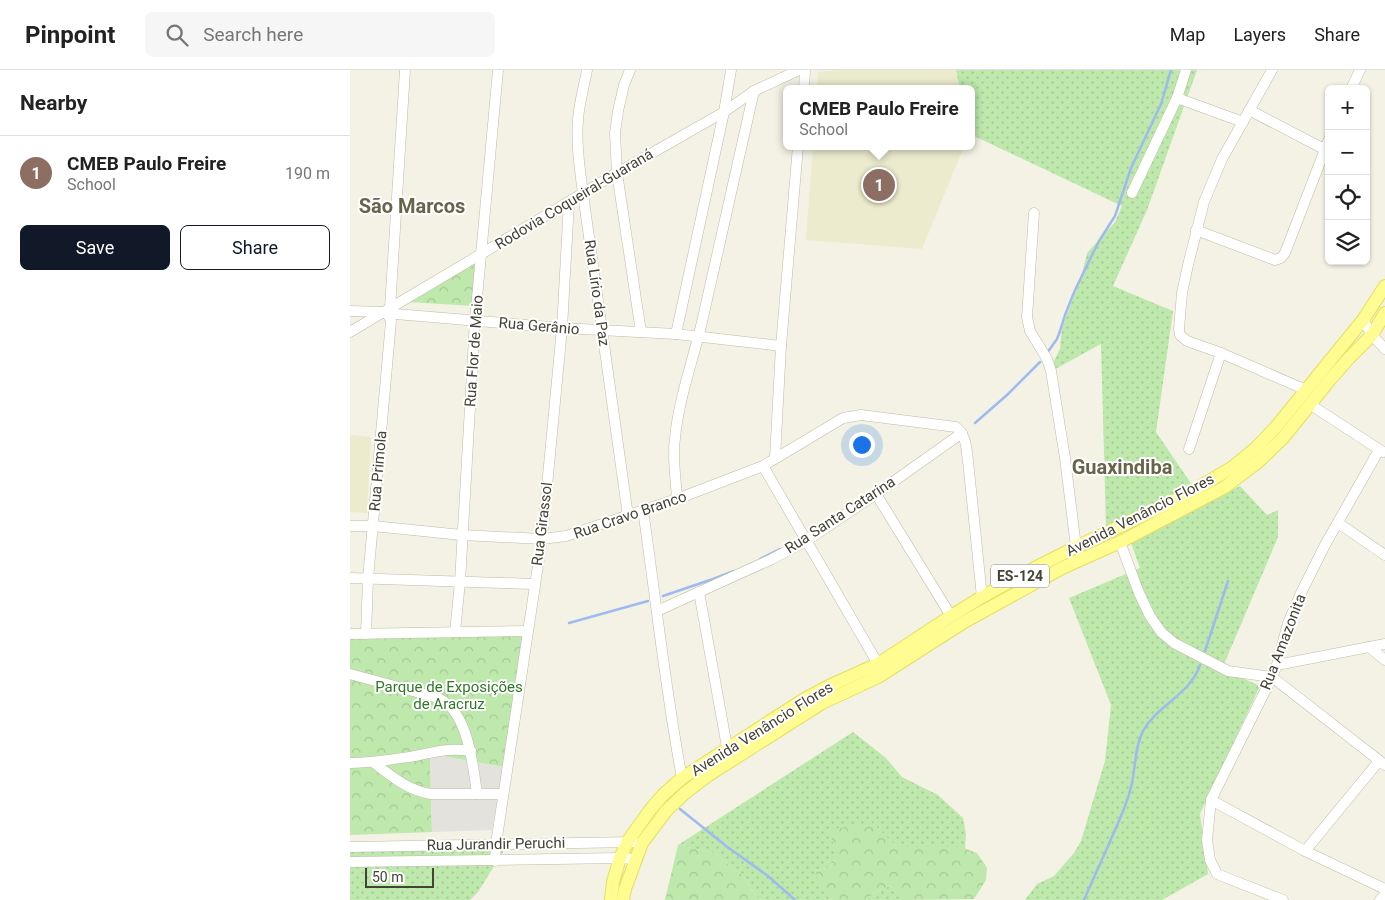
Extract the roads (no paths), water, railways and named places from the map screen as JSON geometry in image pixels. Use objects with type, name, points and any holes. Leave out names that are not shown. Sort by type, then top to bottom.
[{"type":"main road","name":"Avenida Venâncio Flores","points":[[628,841],[662,795],[682,778],[815,693],[878,664],[951,616],[1023,574],[1182,497],[1233,467],[1276,427],[1363,320],[1385,286]]},
{"type":"main road","name":"Avenida Venâncio Flores","points":[[642,843],[664,814],[685,793],[707,776],[810,710],[878,677],[964,622],[1062,568],[1120,542],[1191,506],[1233,481],[1283,438],[1328,382],[1372,335],[1385,313]]},
{"type":"main road","name":"ES-124","points":[[611,900],[613,882],[620,858],[628,841]]},
{"type":"main road","name":"ES-124","points":[[623,900],[625,889],[642,843]]},
{"type":"street","name":"Rua Primola","points":[[366,634],[372,526],[392,326],[387,310],[405,70]]},
{"type":"street","name":"Rua Flor de Maio","points":[[455,632],[460,582],[475,320],[498,70]]},
{"type":"street","name":"Rua Lírio da Paz","points":[[587,70],[580,104],[578,142],[583,194],[628,516]]},
{"type":"street","points":[[630,70],[624,85],[615,133],[617,173],[640,332]]},
{"type":"street","points":[[676,334],[724,112],[731,70]]},
{"type":"street","name":"Rodovia Coqueiral-Guaraná","points":[[350,332],[617,173],[724,112],[754,91],[799,70]]},
{"type":"street","points":[[804,85],[805,70]]},
{"type":"street","points":[[1132,193],[1177,98],[1186,70]]},
{"type":"street","points":[[1272,70],[1222,159],[1204,202],[1182,293],[1179,329],[1180,335],[1187,341],[1221,353],[1306,390]]},
{"type":"street","points":[[1353,85],[1360,70]]},
{"type":"street","points":[[677,499],[674,439],[754,91]]},
{"type":"street","points":[[1177,98],[1244,122]]},
{"type":"street","points":[[1196,230],[1276,260],[1285,253],[1324,150],[1249,110]]},
{"type":"street","points":[[775,458],[781,346],[798,150]]},
{"type":"street","name":"Rua Girassol","points":[[495,861],[542,539],[562,328],[569,202]]},
{"type":"street","points":[[1034,213],[1027,317],[1030,331],[1047,359],[1051,372],[1065,458],[1076,547]]},
{"type":"street","name":"Rua Gerânio","points":[[350,311],[387,310],[400,315],[562,328],[676,334],[781,346]]},
{"type":"street","points":[[1363,320],[1372,335],[1385,349]]},
{"type":"street","points":[[1189,449],[1221,353]]},
{"type":"street","points":[[1311,405],[1382,452]]},
{"type":"street","name":"Rua Cravo Branco","points":[[350,526],[542,539],[566,536],[677,499],[763,466],[833,422],[843,418],[861,415],[956,427],[962,433]]},
{"type":"street","points":[[962,433],[968,462],[982,597]]},
{"type":"street","name":"Rua Santa Catarina","points":[[657,611],[772,559],[806,541],[962,433]]},
{"type":"street","name":"Rua Amazonita","points":[[1283,900],[1217,874],[1214,871],[1207,840],[1211,800],[1272,677],[1288,623],[1325,544],[1382,452]]},
{"type":"street","points":[[763,466],[878,664]]},
{"type":"street","points":[[876,494],[951,616]]},
{"type":"street","points":[[643,510],[665,679],[682,778]]},
{"type":"street","points":[[1338,523],[1385,555]]},
{"type":"street","points":[[1120,542],[1139,593],[1150,616],[1161,632],[1174,643],[1228,671],[1272,677],[1382,763],[1305,851]]},
{"type":"street","points":[[350,578],[535,584]]},
{"type":"street","points":[[698,592],[728,747]]},
{"type":"street","points":[[350,634],[528,632]]},
{"type":"street","points":[[1277,665],[1385,644]]},
{"type":"street","points":[[1369,647],[1385,660]]},
{"type":"street","points":[[350,674],[440,698],[449,706],[460,722],[471,751],[477,794]]},
{"type":"street","points":[[350,763],[374,763],[447,749],[471,751]]},
{"type":"street","points":[[374,763],[398,781],[419,792],[431,794],[504,794]]},
{"type":"street","points":[[1211,800],[1305,851],[1385,889]]},
{"type":"street","name":"Rua Jurandir Peruchi","points":[[350,847],[628,841],[642,843]]},
{"type":"street","name":"Rua Jurandir Peruchi","points":[[350,862],[620,858],[635,860]]},
{"type":"street","points":[[1380,900],[1385,894]]},
{"type":"waterway","points":[[1047,353],[1057,339],[1075,290],[1099,241],[1115,216],[1131,168],[1161,104],[1171,70]]},
{"type":"waterway","points":[[975,423],[1040,362]]},
{"type":"waterway","points":[[760,559],[780,549]]},
{"type":"waterway","points":[[663,596],[734,571]]},
{"type":"waterway","points":[[1205,651],[1228,581]]},
{"type":"waterway","points":[[569,623],[648,601]]},
{"type":"waterway","points":[[1084,900],[1127,800],[1133,780],[1138,745],[1143,731],[1156,714],[1189,684],[1200,665]]},
{"type":"waterway","points":[[680,809],[726,846],[768,876],[795,900]]},
{"type":"place","name":"CMEB Paulo Freire","points":[[879,185]]},
{"type":"district","name":"São Marcos","points":[[412,206]]},
{"type":"district","name":"Guaxindiba","points":[[1122,467]]},
{"type":"park label","name":"Parque de Exposições de Aracruz","points":[[449,696]]}]
